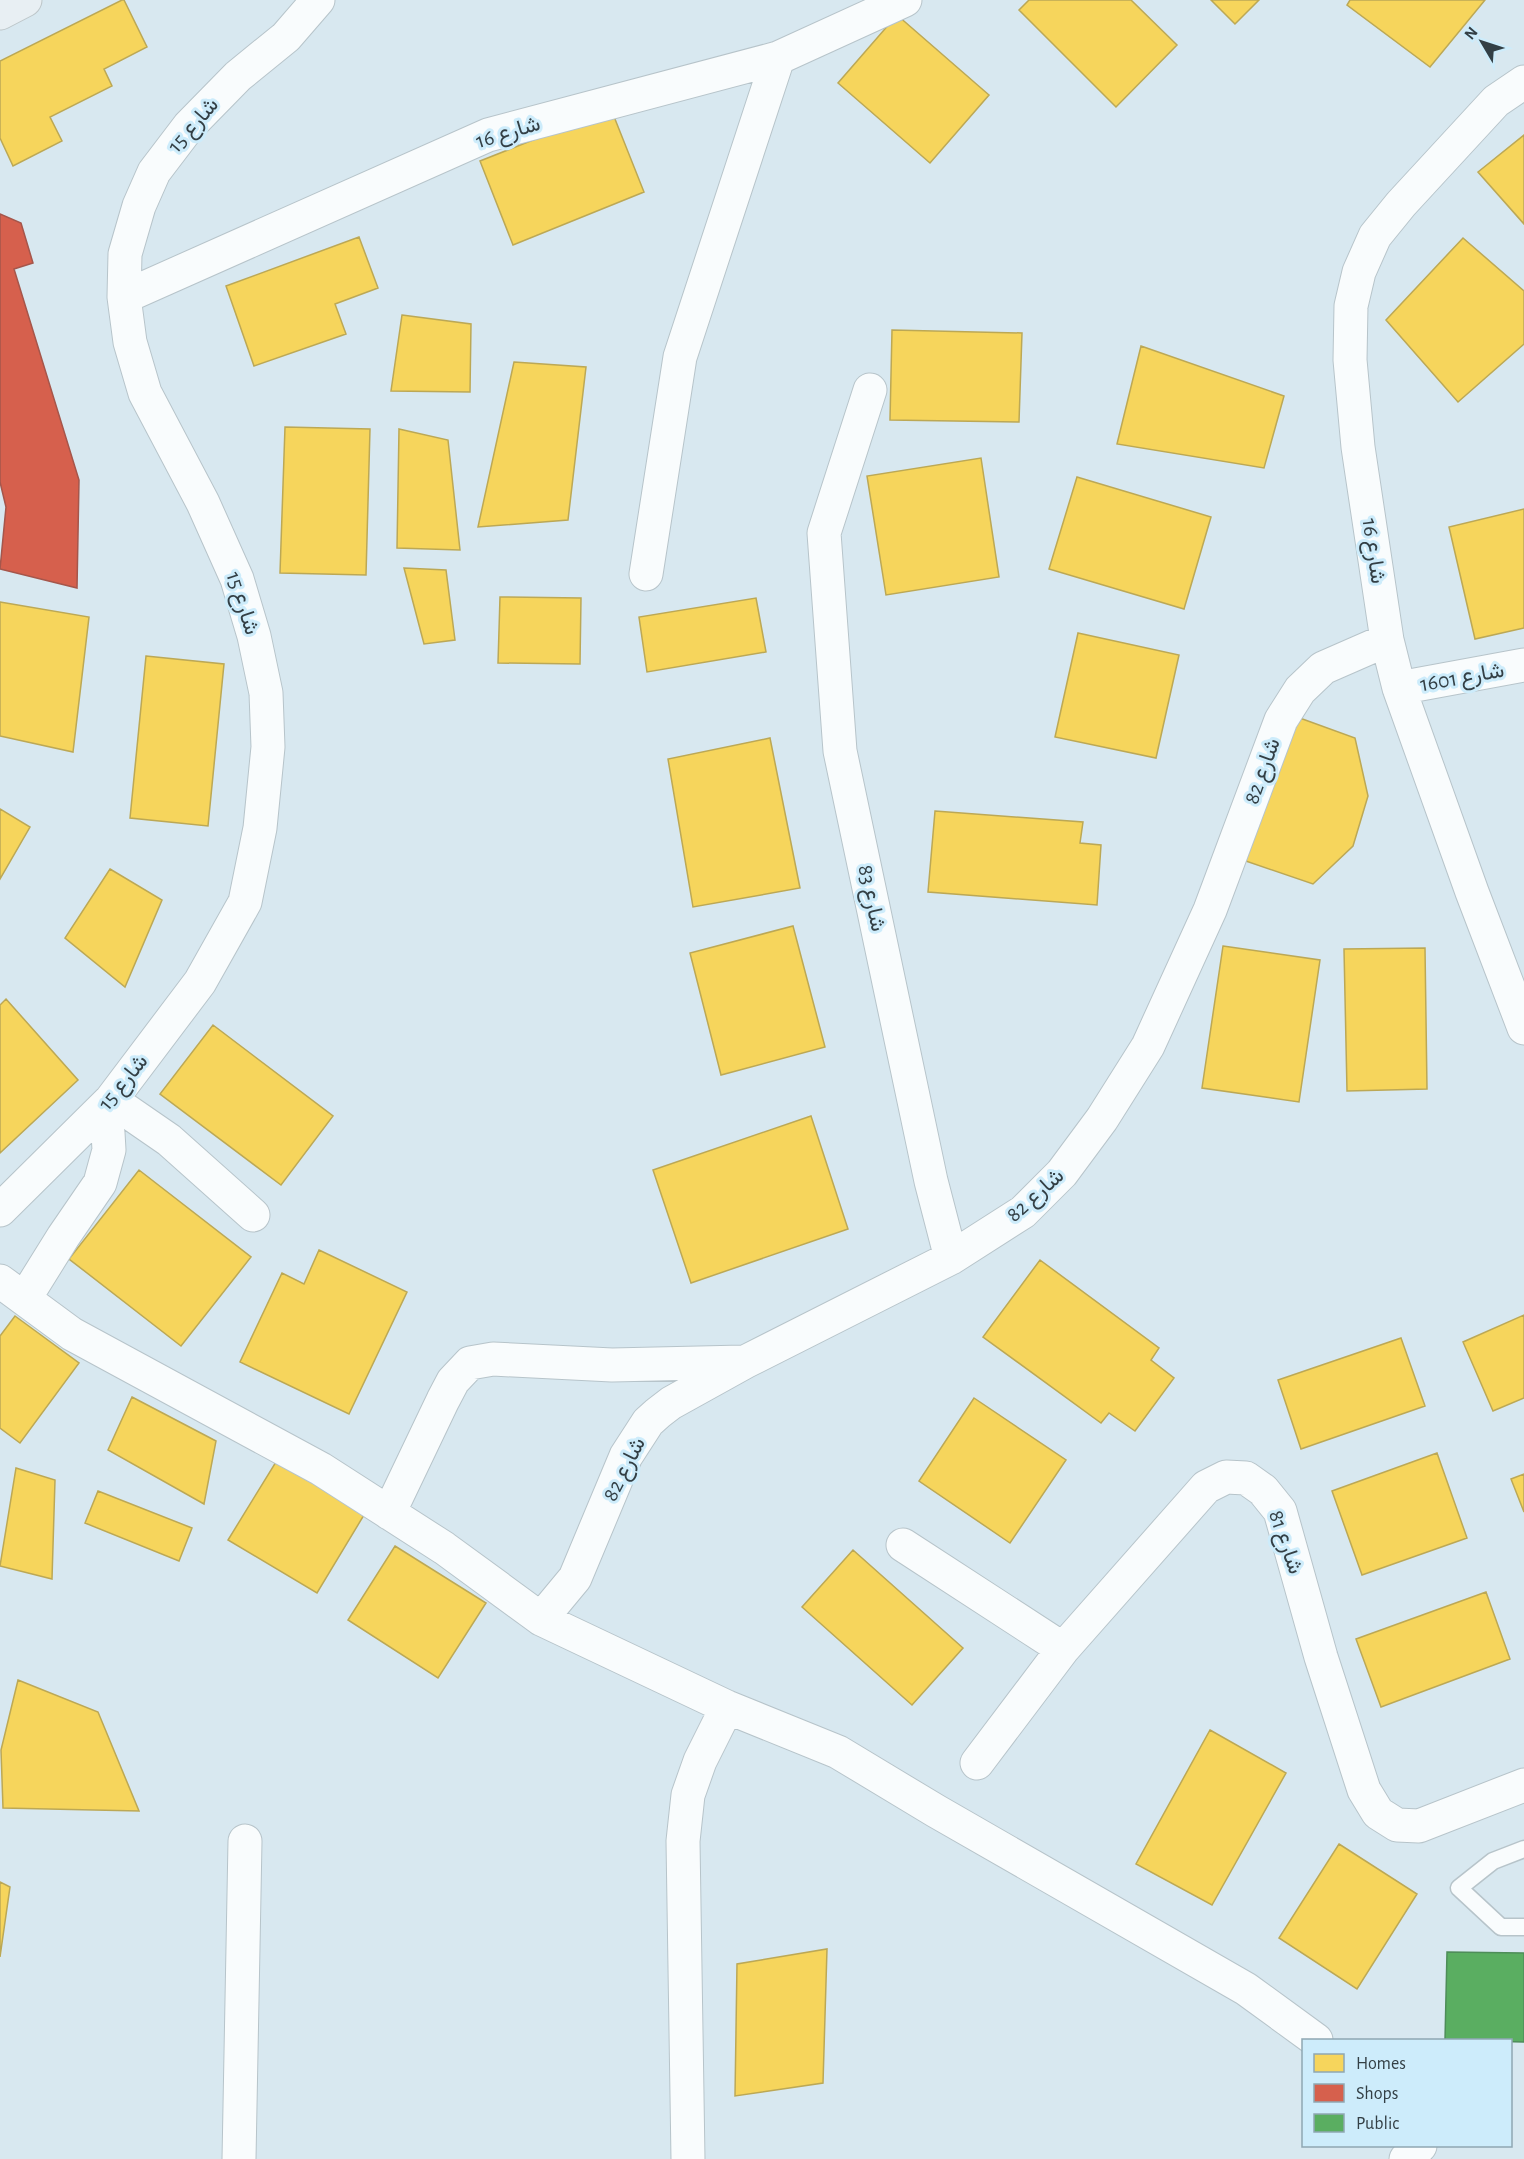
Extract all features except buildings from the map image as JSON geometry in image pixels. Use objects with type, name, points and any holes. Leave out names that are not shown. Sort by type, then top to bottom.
[{"type":"highway","points":[[0,14],[25,0]]},
{"type":"street","name":"شارع 15","points":[[0,1210],[106,1105],[200,982],[244,902],[260,828],[268,747],[266,693],[254,636],[237,579],[202,503],[145,393],[130,342],[124,297],[125,254],[139,206],[154,172],[189,126],[238,76],[286,37],[318,0]]},
{"type":"street","name":"شارع 16","points":[[124,297],[488,135],[778,58],[905,0]]},
{"type":"street","points":[[646,574],[680,357],[778,58]]},
{"type":"street","name":"شارع 16","points":[[1524,82],[1496,101],[1401,204],[1375,236],[1359,272],[1351,306],[1350,360],[1358,447],[1387,640],[1399,688],[1472,892],[1524,1028]]},
{"type":"street","name":"شارع 83","points":[[870,390],[824,533],[840,751],[931,1181],[951,1258]]},
{"type":"street","name":"شارع 82","points":[[541,1619],[575,1578],[626,1456],[648,1422],[671,1403],[745,1362],[951,1258],[1023,1212],[1062,1173],[1102,1119],[1148,1046],[1210,910],[1281,720],[1300,690],[1323,668],[1387,640]]},
{"type":"street","name":"شارع 1601","points":[[1399,688],[1524,665]]},
{"type":"street","points":[[106,1105],[169,1140],[253,1215]]},
{"type":"street","points":[[106,1105],[108,1150],[100,1183],[63,1237],[12,1290],[72,1334],[321,1469],[444,1548],[541,1619],[728,1707],[838,1752],[1246,1989],[1315,2039]]},
{"type":"street","points":[[389,1513],[453,1381],[470,1363],[493,1359],[612,1365],[745,1362]]},
{"type":"street","name":"شارع 81","points":[[977,1763],[1063,1649],[1206,1487],[1226,1477],[1246,1478],[1263,1490],[1280,1511],[1322,1657],[1364,1790],[1378,1813],[1397,1825],[1419,1826],[1524,1785]]},
{"type":"street","points":[[903,1545],[1063,1649]]},
{"type":"street","points":[[688,2159],[682,1840],[688,1795],[700,1761],[728,1707]]},
{"type":"street","points":[[238,2159],[245,1841]]},
{"type":"street","points":[[1406,2159],[1420,2147]]},
{"type":"street","points":[[1424,2147],[1437,2159]]},
{"type":"lane","points":[[1524,1849],[1493,1861],[1459,1888],[1501,1928],[1524,1927]]}]
